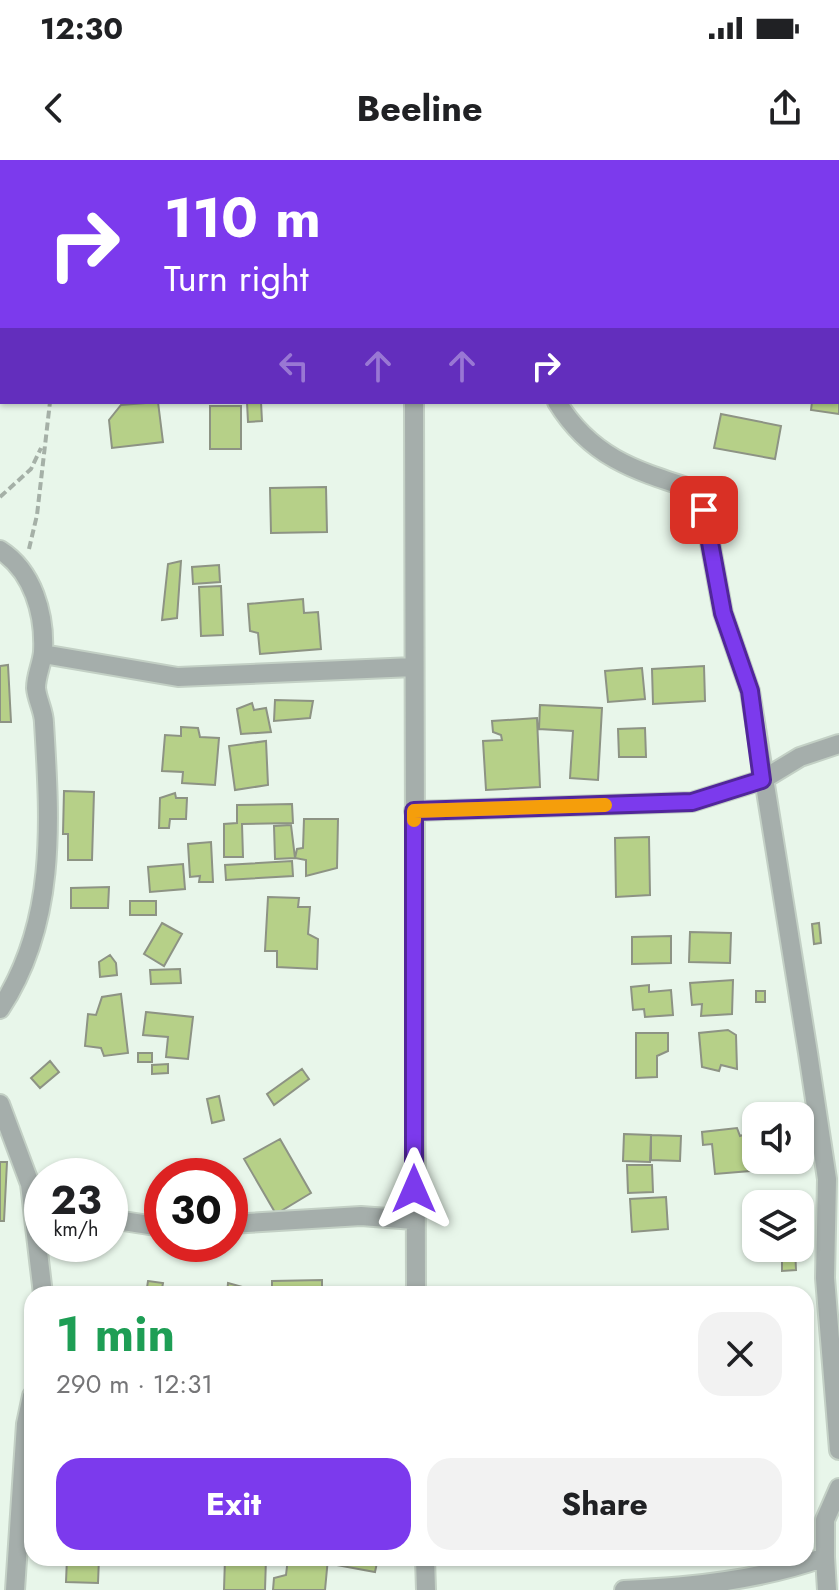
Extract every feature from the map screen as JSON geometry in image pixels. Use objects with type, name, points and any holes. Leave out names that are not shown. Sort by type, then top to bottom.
[{"type":"street","points":[[414,404],[416,1286]]},
{"type":"street","points":[[558,404],[571,425],[599,452],[648,474],[690,488],[704,510],[723,613],[750,691],[827,1179],[825,1278],[838,1390],[839,1450]]},
{"type":"street","points":[[0,550],[16,560],[39,600],[43,654],[37,671],[36,691],[44,719],[49,864],[36,928],[17,983],[0,1009]]},
{"type":"street","points":[[43,654],[178,677],[414,667]]},
{"type":"street","points":[[414,811],[692,802],[762,780],[800,757],[839,744]]},
{"type":"street","points":[[0,1104],[24,1159]]},
{"type":"street","points":[[248,1223],[361,1216],[414,1220]]},
{"type":"street","points":[[41,1262],[42,1286]]},
{"type":"street","points":[[15,1590],[24,1454]]},
{"type":"street","points":[[827,1590],[825,1520],[839,1488]]},
{"type":"street","points":[[814,1560],[825,1557]]},
{"type":"street","points":[[425,1566],[426,1590]]},
{"type":"street","points":[[624,1590],[725,1581],[796,1566]]},
{"type":"path","points":[[31,560],[28,547],[37,515],[50,404]]},
{"type":"path","points":[[0,497],[31,469],[44,434]]},
{"type":"building","points":[[158,404],[163,442],[112,448],[109,420],[121,405]]},
{"type":"building","points":[[247,404],[261,404],[262,421],[248,422]]},
{"type":"building","points":[[812,404],[839,404],[839,414],[811,410]]},
{"type":"building","points":[[210,406],[241,406],[241,449],[210,449]]},
{"type":"building","points":[[721,414],[781,426],[775,459],[714,448]]},
{"type":"building","points":[[326,487],[327,532],[271,533],[270,488]]},
{"type":"building","points":[[181,561],[177,618],[162,620],[168,564]]},
{"type":"building","points":[[219,565],[220,582],[193,584],[192,567]]},
{"type":"building","points":[[221,586],[223,635],[201,636],[199,587]]},
{"type":"building","points":[[303,599],[304,613],[318,612],[321,649],[260,654],[258,633],[250,631],[248,604]]},
{"type":"building","points":[[8,665],[11,722],[0,722],[0,666]]},
{"type":"building","points":[[704,666],[705,701],[653,704],[652,669]]},
{"type":"building","points":[[642,668],[645,699],[608,702],[605,671]]},
{"type":"building","points":[[275,700],[313,701],[310,718],[274,721]]},
{"type":"building","points":[[252,703],[254,710],[266,708],[271,732],[241,734],[237,709]]},
{"type":"building","points":[[540,705],[602,708],[598,780],[570,778],[573,731],[539,729]]},
{"type":"building","points":[[537,718],[540,787],[486,790],[483,741],[502,740],[501,735],[493,732],[492,721]]},
{"type":"building","points":[[181,727],[198,728],[200,737],[219,738],[215,785],[182,783],[183,772],[162,771],[165,735],[181,736]]},
{"type":"building","points":[[645,728],[646,757],[619,757],[618,729]]},
{"type":"building","points":[[266,741],[268,785],[235,790],[229,746]]},
{"type":"building","points":[[64,791],[94,792],[92,860],[68,860],[68,834],[63,834]]},
{"type":"building","points":[[175,793],[176,798],[187,798],[186,819],[170,819],[169,828],[159,828],[160,798]]},
{"type":"building","points":[[292,804],[293,823],[242,824],[243,857],[224,857],[224,824],[237,823],[237,805]]},
{"type":"building","points":[[304,819],[338,819],[337,868],[306,876],[306,860],[295,858],[297,849],[303,848]]},
{"type":"building","points":[[291,825],[295,858],[275,859],[274,826]]},
{"type":"building","points":[[649,837],[650,895],[616,897],[615,838]]},
{"type":"building","points":[[211,842],[213,882],[199,882],[200,876],[190,877],[188,844]]},
{"type":"building","points":[[292,861],[293,876],[226,880],[225,865]]},
{"type":"building","points":[[183,864],[185,889],[150,892],[148,867]]},
{"type":"building","points":[[109,887],[108,908],[71,908],[71,888]]},
{"type":"building","points":[[268,897],[299,898],[298,907],[310,907],[308,934],[318,939],[317,969],[277,967],[277,951],[265,951]]},
{"type":"building","points":[[130,901],[156,901],[156,915],[130,915]]},
{"type":"building","points":[[162,923],[182,934],[164,966],[144,954]]},
{"type":"building","points":[[819,923],[821,943],[814,944],[812,924]]},
{"type":"building","points":[[690,932],[731,933],[730,963],[689,962]]},
{"type":"building","points":[[671,936],[671,963],[632,964],[632,937]]},
{"type":"building","points":[[110,955],[116,963],[117,975],[100,977],[99,962]]},
{"type":"building","points":[[180,969],[181,983],[151,984],[150,970]]},
{"type":"building","points":[[733,980],[732,1014],[701,1016],[702,1004],[692,1005],[690,983]]},
{"type":"building","points":[[649,985],[649,992],[671,990],[673,1015],[645,1017],[644,1009],[633,1010],[631,987]]},
{"type":"building","points":[[756,991],[765,991],[765,1002],[756,1002]]},
{"type":"building","points":[[121,994],[128,1053],[104,1056],[101,1048],[85,1046],[88,1014],[96,1015],[102,997]]},
{"type":"building","points":[[146,1012],[193,1017],[188,1059],[166,1057],[168,1037],[143,1035]]},
{"type":"building","points":[[728,1030],[736,1035],[737,1069],[721,1065],[719,1071],[702,1067],[699,1033]]},
{"type":"building","points":[[636,1033],[668,1033],[668,1051],[657,1056],[657,1077],[636,1078]]},
{"type":"building","points":[[138,1053],[152,1053],[152,1062],[138,1062]]},
{"type":"building","points":[[50,1061],[59,1072],[40,1088],[31,1078]]},
{"type":"building","points":[[168,1064],[168,1073],[152,1074],[152,1065]]},
{"type":"building","points":[[302,1069],[309,1079],[274,1105],[267,1094]]},
{"type":"building","points":[[219,1096],[224,1120],[212,1123],[207,1099]]},
{"type":"building","points":[[737,1128],[742,1135],[742,1172],[715,1174],[712,1144],[703,1145],[702,1132]]},
{"type":"building","points":[[624,1134],[651,1135],[650,1162],[623,1161]]},
{"type":"building","points":[[651,1135],[681,1136],[680,1161],[651,1160]]},
{"type":"building","points":[[280,1139],[311,1193],[276,1214],[246,1158]]},
{"type":"building","points":[[0,1162],[7,1162],[4,1221],[0,1221]]},
{"type":"building","points":[[627,1165],[652,1165],[653,1192],[628,1193]]},
{"type":"building","points":[[666,1197],[668,1229],[632,1232],[630,1199]]},
{"type":"building","points":[[782,1262],[796,1262],[796,1270],[782,1271]]},
{"type":"building","points":[[322,1280],[322,1286],[272,1286],[272,1281]]},
{"type":"building","points":[[148,1281],[163,1283],[162,1286],[147,1286]]},
{"type":"building","points":[[67,1566],[99,1566],[98,1583],[66,1582]]},
{"type":"building","points":[[225,1566],[266,1566],[265,1590],[224,1590]]},
{"type":"building","points":[[287,1566],[327,1566],[325,1590],[273,1590],[274,1578],[286,1575]]},
{"type":"building","points":[[342,1566],[376,1566],[375,1572]]},
{"type":"slow traffic","points":[[414,820],[414,811],[605,805]]},
{"type":"route","points":[[414,1189],[414,811],[692,802],[762,780],[750,691],[723,613],[704,510]]}]
